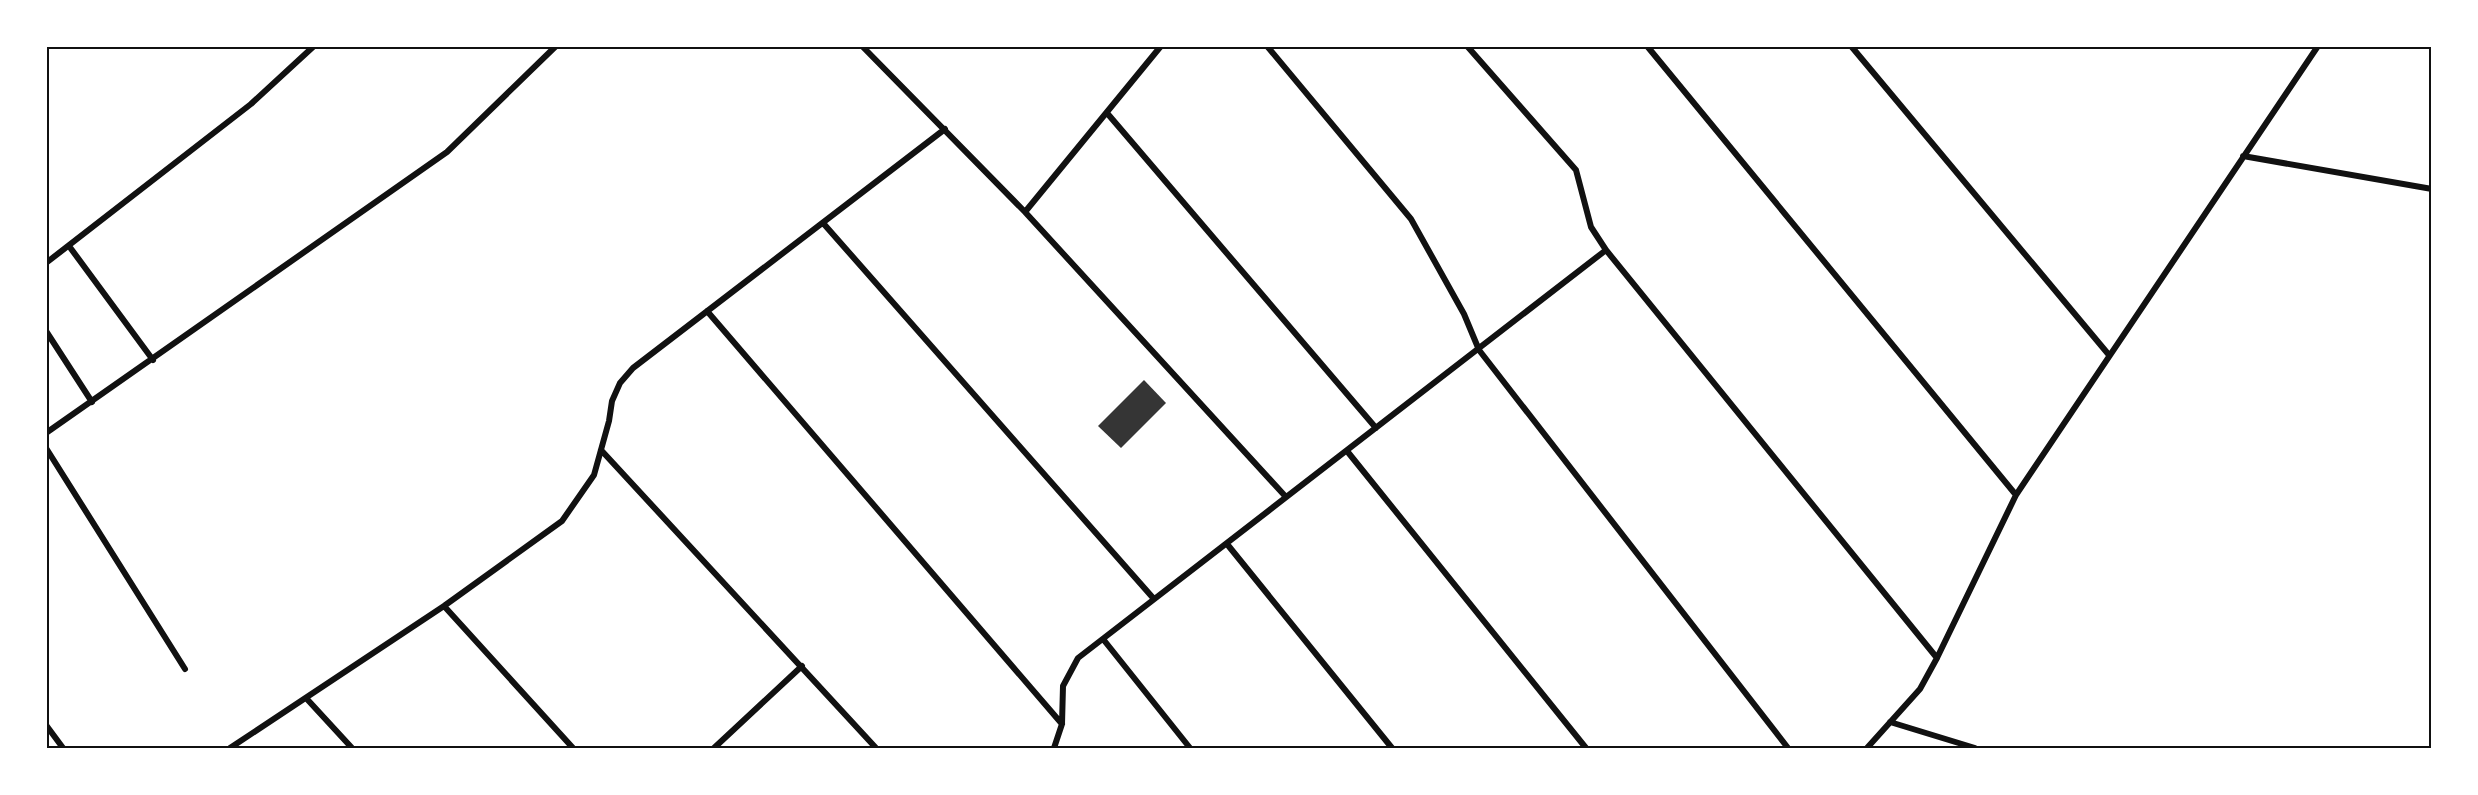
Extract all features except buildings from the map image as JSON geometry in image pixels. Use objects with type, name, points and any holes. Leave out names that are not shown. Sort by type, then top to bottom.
[{"type":"street","points":[[46,263],[251,104],[314,46]]},
{"type":"street","points":[[46,433],[447,152],[556,46]]},
{"type":"street","points":[[862,46],[1025,212],[1286,497]]},
{"type":"street","points":[[1025,212],[1161,46]]},
{"type":"street","points":[[1267,46],[1411,219],[1464,314],[1479,350],[1788,748]]},
{"type":"street","points":[[1467,46],[1576,170],[1591,227],[1606,250],[1937,658]]},
{"type":"street","points":[[1647,46],[2016,495]]},
{"type":"street","points":[[1851,46],[2109,355]]},
{"type":"street","points":[[1867,748],[1920,689],[2016,495],[2318,46]]},
{"type":"street","points":[[1107,113],[1376,428]]},
{"type":"street","points":[[230,748],[444,606],[562,521],[594,475],[609,421],[612,401],[620,383],[633,368],[945,129]]},
{"type":"street","points":[[2243,156],[2432,189]]},
{"type":"street","points":[[823,223],[1154,599]]},
{"type":"street","points":[[69,246],[153,360]]},
{"type":"street","points":[[1054,748],[1062,724],[1063,686],[1078,658],[1606,250]]},
{"type":"street","points":[[707,311],[1062,724]]},
{"type":"street","points":[[46,331],[92,402]]},
{"type":"street","points":[[46,448],[185,669]]},
{"type":"street","points":[[601,450],[876,748]]},
{"type":"street","points":[[1347,451],[1586,748]]},
{"type":"street","points":[[1227,544],[1392,748]]},
{"type":"street","points":[[444,606],[573,748]]},
{"type":"street","points":[[1103,639],[1190,748]]},
{"type":"street","points":[[714,748],[802,666]]},
{"type":"street","points":[[306,698],[352,748]]},
{"type":"street","points":[[1890,722],[1975,748]]},
{"type":"street","points":[[46,725],[63,748]]}]
